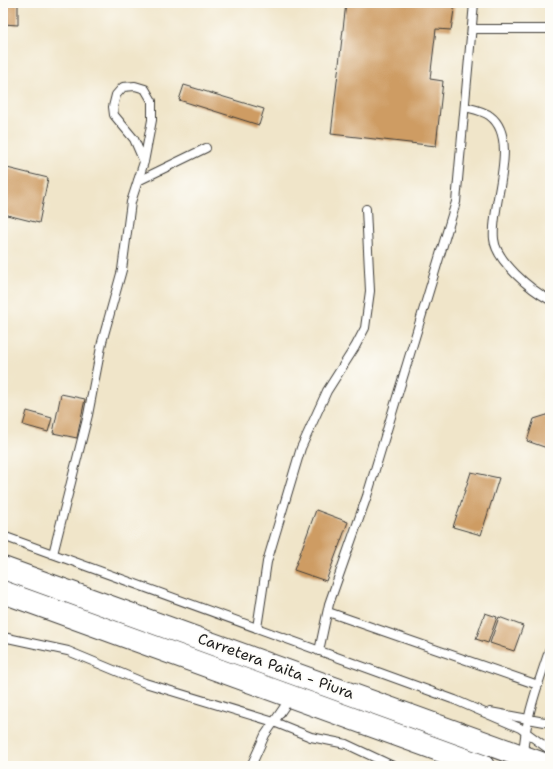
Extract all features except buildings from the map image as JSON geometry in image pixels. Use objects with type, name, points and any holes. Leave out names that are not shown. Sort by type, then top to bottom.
[{"type":"highway","name":"Carretera Paita - Piura","points":[[3,568],[549,766]]},
{"type":"highway","name":"Carretera Paita - Piura","points":[[3,592],[483,766]]},
{"type":"lane","points":[[319,651],[328,612],[367,496],[456,202],[474,3]]},
{"type":"lane","points":[[472,29],[550,28]]},
{"type":"lane","points":[[53,554],[88,415],[102,342],[122,270],[131,202],[144,162],[152,120],[152,101],[145,89],[136,86],[123,88],[116,95],[113,107],[114,115],[134,140],[144,162]]},
{"type":"lane","points":[[465,107],[490,115],[499,125],[504,136],[504,157],[494,240],[503,261],[520,278],[550,300]]},
{"type":"lane","points":[[138,182],[206,148]]},
{"type":"lane","points":[[256,628],[267,562],[301,448],[327,391],[355,347],[364,328],[370,291],[366,209]]},
{"type":"lane","points":[[3,536],[478,710],[525,732],[550,750]]},
{"type":"lane","points":[[328,612],[538,685]]},
{"type":"lane","points":[[3,637],[68,651],[145,683],[274,722],[311,737],[346,744],[372,758],[393,766]]},
{"type":"lane","points":[[523,756],[528,718],[550,648]]},
{"type":"lane","points":[[250,766],[274,722],[292,697]]},
{"type":"lane","points":[[478,710],[550,723]]}]
